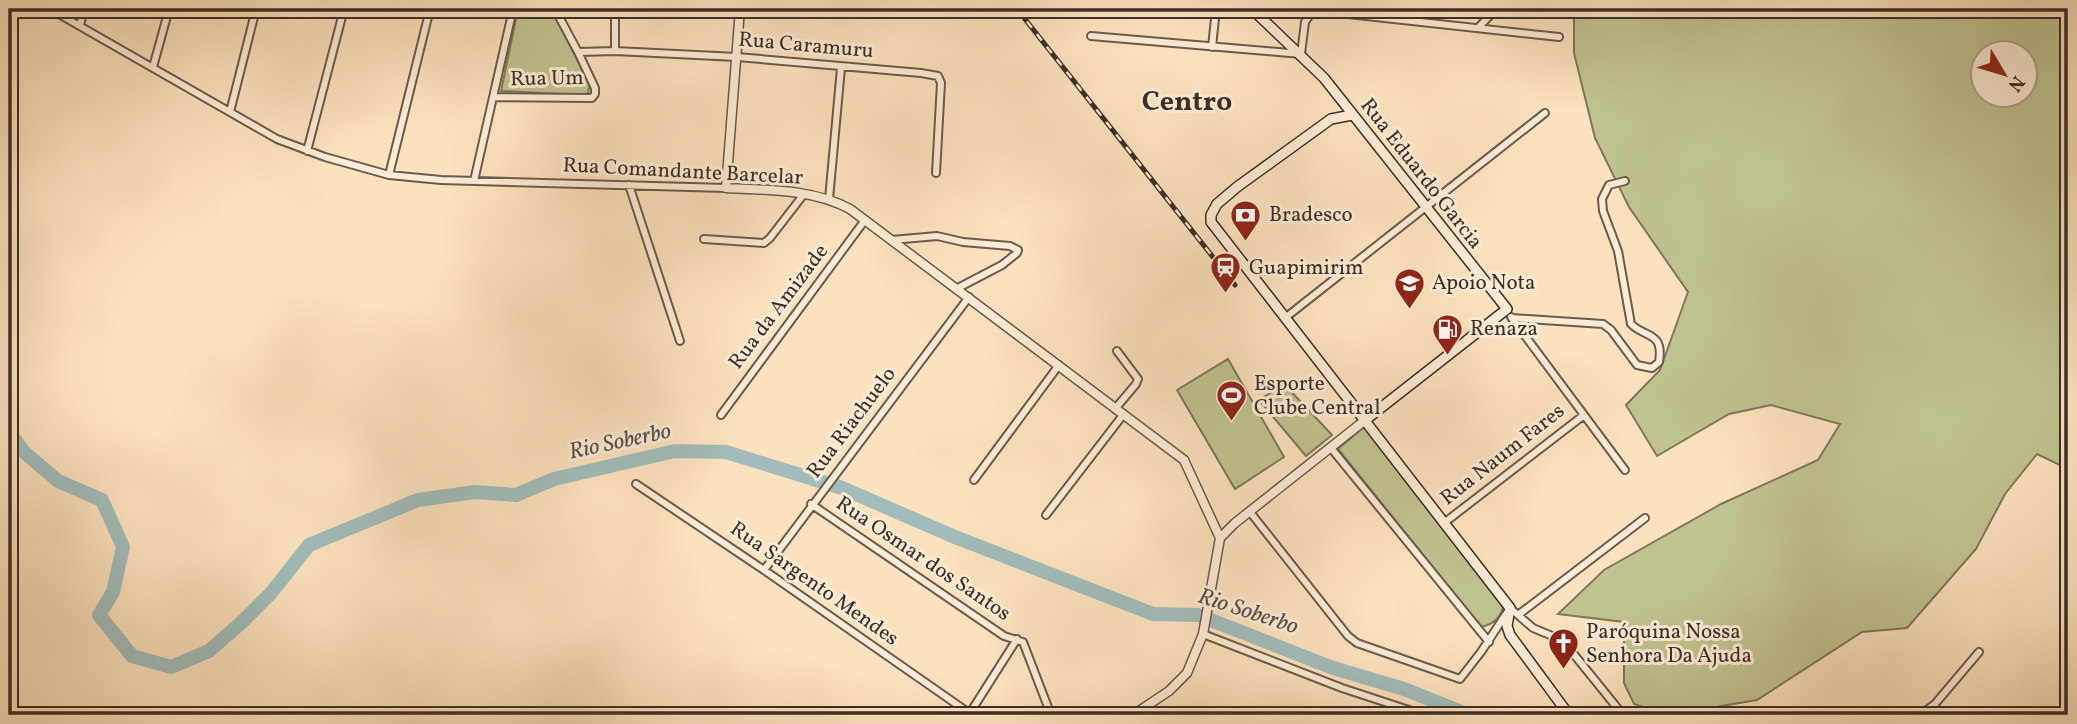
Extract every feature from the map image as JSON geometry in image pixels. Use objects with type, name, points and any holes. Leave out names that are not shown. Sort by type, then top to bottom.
[{"type":"main road","name":"Rua Eduardo Garcia","points":[[1252,9],[1301,54],[1341,100],[1509,314]]},
{"type":"main road","points":[[1341,100],[1331,119],[1224,197],[1213,209],[1211,222],[1510,608],[1507,626],[1510,635],[1569,715]]},
{"type":"main road","points":[[1331,119],[1352,116]]},
{"type":"main road","points":[[1364,421],[1509,314]]},
{"type":"street","name":"Rua Comandante Barcelar","points":[[50,9],[276,139],[389,175],[474,181],[726,188],[804,194],[830,199],[865,220],[1184,460],[1220,537]]},
{"type":"street","points":[[80,24],[84,9]]},
{"type":"street","points":[[153,67],[169,9]]},
{"type":"street","points":[[230,112],[256,9]]},
{"type":"street","points":[[307,151],[344,9]]},
{"type":"street","points":[[389,175],[430,9]]},
{"type":"street","points":[[474,181],[513,9]]},
{"type":"street","points":[[555,9],[578,52]]},
{"type":"street","points":[[615,9],[615,51]]},
{"type":"street","points":[[726,188],[740,9]]},
{"type":"street","points":[[1212,47],[1216,9]]},
{"type":"street","points":[[1305,22],[1300,9],[1559,37]]},
{"type":"street","points":[[1352,16],[1361,9]]},
{"type":"street","points":[[1478,28],[1496,9]]},
{"type":"street","points":[[1091,36],[1301,54],[1305,22],[1313,10]]},
{"type":"street","name":"Rua Caramuru","points":[[578,52],[615,51],[737,57],[938,76],[941,83],[936,173]]},
{"type":"street","name":"Rua Um","points":[[494,97],[592,98],[595,88],[578,52]]},
{"type":"street","points":[[830,199],[841,68]]},
{"type":"street","points":[[1285,318],[1545,113]]},
{"type":"street","points":[[1509,314],[1603,324],[1611,330],[1637,365],[1652,368],[1659,362],[1660,348],[1655,339],[1631,324],[1618,251],[1603,211],[1602,199],[1609,185],[1625,181]]},
{"type":"street","points":[[629,185],[680,341]]},
{"type":"street","points":[[704,239],[764,243],[804,194]]},
{"type":"street","name":"Rua da Amizade","points":[[721,415],[865,220]]},
{"type":"street","points":[[892,240],[937,236],[963,243],[1010,246],[1018,250],[1002,265],[956,289]]},
{"type":"street","name":"Rua Riachuelo","points":[[764,570],[811,504],[969,298]]},
{"type":"street","name":"Rua Eduardo Garcia","points":[[1509,314],[1625,470]]},
{"type":"street","points":[[1115,409],[1138,379],[1117,351]]},
{"type":"street","points":[[974,480],[1059,365]]},
{"type":"street","points":[[1046,515],[1123,415]]},
{"type":"street","name":"Rua Naum Fares","points":[[1444,523],[1584,415]]},
{"type":"street","points":[[1133,715],[1169,691],[1187,673],[1203,634],[1220,537],[1364,421]]},
{"type":"street","points":[[1331,448],[1489,642]]},
{"type":"street","name":"Rua Sargento Mendes","points":[[636,484],[971,714]]},
{"type":"street","name":"Rua Osmar dos Santos","points":[[811,504],[1004,636],[1017,639]]},
{"type":"street","points":[[1250,512],[1348,636],[1357,643],[1460,679],[1489,642],[1510,608],[1534,628],[1560,640],[1568,647],[1623,715]]},
{"type":"street","points":[[1518,615],[1645,518]]},
{"type":"street","points":[[1494,632],[1510,635]]},
{"type":"street","points":[[1203,634],[1342,688],[1424,715]]},
{"type":"street","points":[[971,714],[1017,639],[1023,642],[1029,655],[1051,715]]},
{"type":"street","points":[[1920,715],[1935,704],[1979,652]]},
{"type":"street","points":[[9,707],[13,715]]},
{"type":"green space","points":[[518,9],[551,9],[590,84],[588,93],[582,95],[501,91]]},
{"type":"green space","points":[[1574,9],[2068,9],[2068,469],[2037,454],[2005,494],[1976,549],[1907,628],[1862,632],[1757,700],[1668,715],[1634,704],[1624,683],[1624,622],[1558,614],[1604,570],[1721,504],[1818,460],[1840,424],[1771,405],[1729,414],[1657,456],[1626,405],[1660,370],[1688,292],[1629,207],[1595,138],[1574,53]]},
{"type":"green space","name":"Esporte Clube Central","points":[[1228,359],[1284,457],[1235,489],[1177,390]]},
{"type":"green space","points":[[1284,384],[1332,435],[1306,456],[1259,400]]},
{"type":"green space","points":[[1364,427],[1503,607],[1498,618],[1492,623],[1481,627],[1338,449]]},
{"type":"waterway","name":"Rio Soberbo","points":[[9,432],[24,452],[58,481],[102,500],[123,547],[113,592],[99,615],[132,656],[171,667],[209,651],[242,622],[271,593],[309,545],[418,500],[475,492],[516,495],[554,479],[675,451],[726,452],[842,488],[955,537],[1153,614],[1198,615],[1333,668],[1404,689],[1469,715]]},
{"type":"railway","points":[[1017,9],[1235,285]]},
{"type":"place","name":"Bradesco","points":[[1246,242]]},
{"type":"place","name":"Guapimirim","points":[[1226,295]]},
{"type":"place","name":"Apoio Nota","points":[[1409,310]]},
{"type":"place","name":"Renaza","points":[[1447,356]]},
{"type":"place","name":"Esporte Clube Central","points":[[1231,423]]},
{"type":"place","name":"Paróquina Nossa Senhora Da Ajuda","points":[[1563,671]]},
{"type":"district","name":"Centro","points":[[1187,102]]}]
